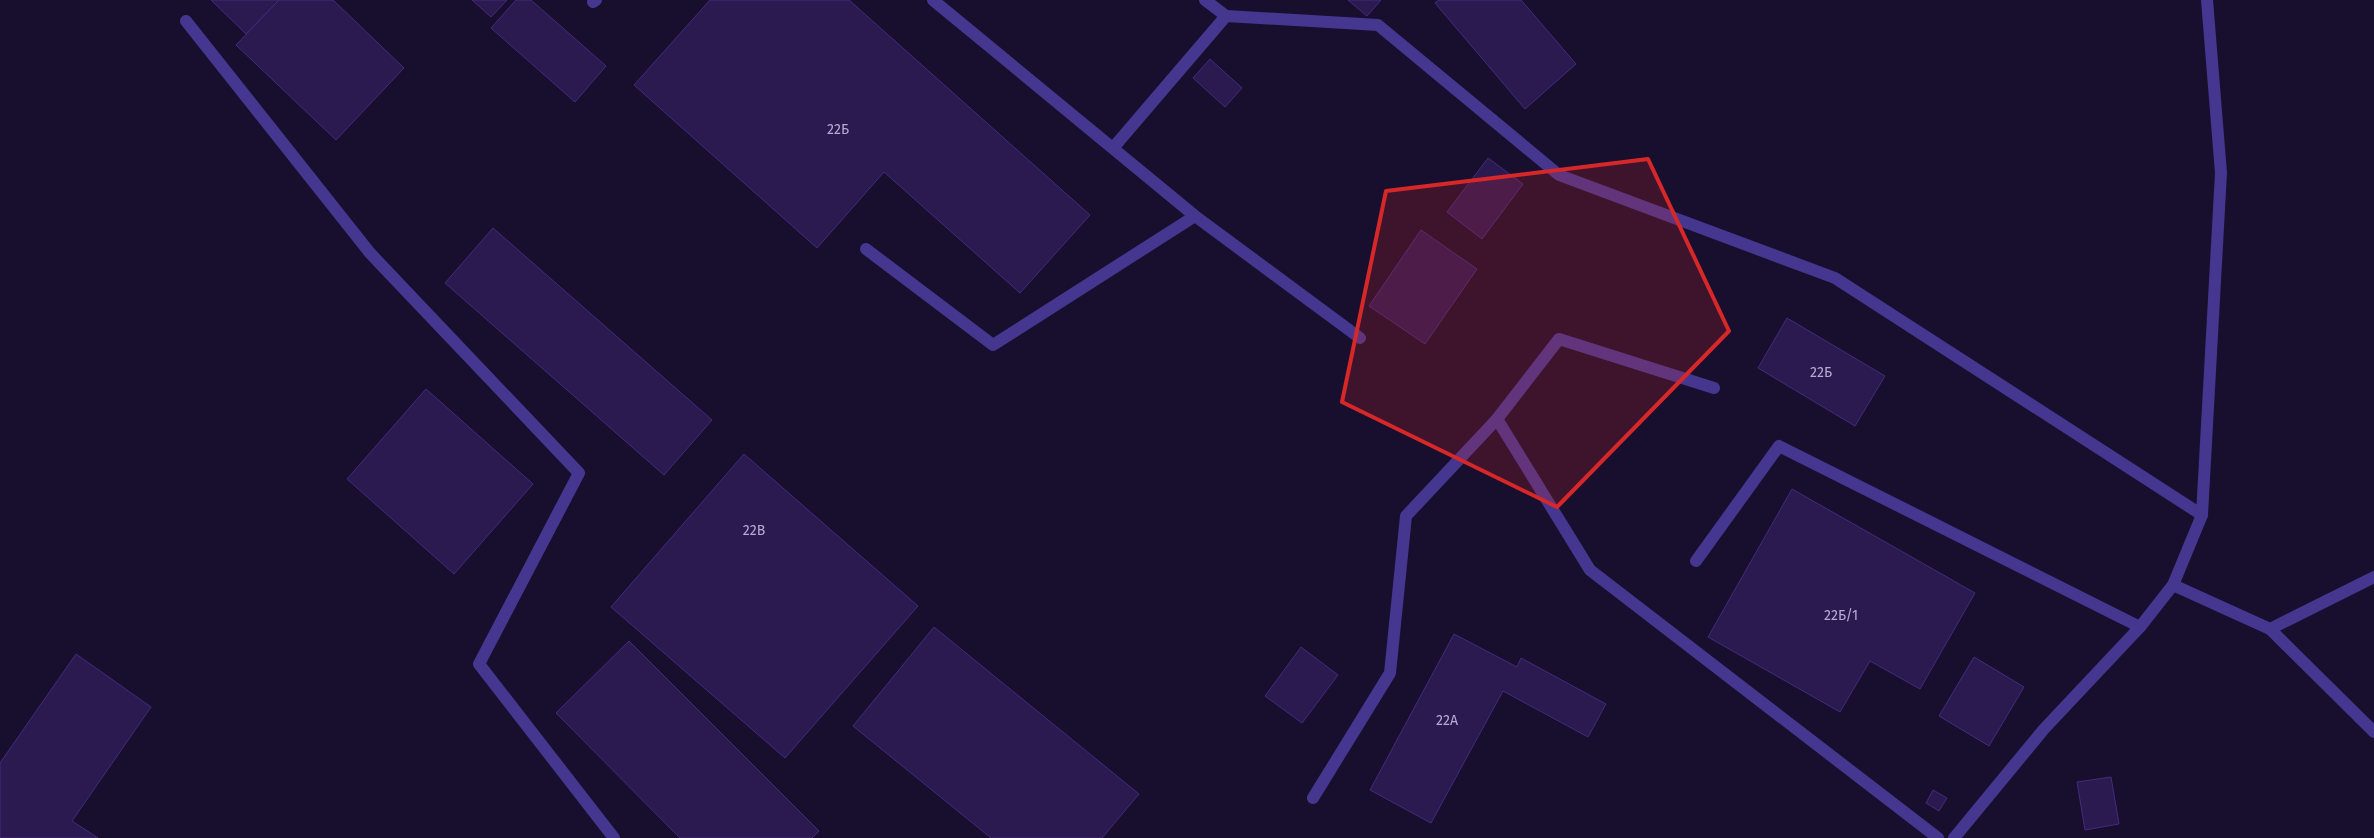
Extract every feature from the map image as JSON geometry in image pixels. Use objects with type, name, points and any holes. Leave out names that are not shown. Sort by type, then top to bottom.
[{"type":"street","points":[[933,0],[1195,216],[1360,338]]},
{"type":"street","points":[[1206,0],[1226,16],[1378,25],[1559,176],[1835,278],[2202,515]]},
{"type":"street","points":[[1954,838],[2044,730],[2140,627],[2173,585],[2202,515],[2221,173],[2207,0]]},
{"type":"street","points":[[1113,148],[1226,16]]},
{"type":"street","points":[[186,21],[370,253],[579,473],[479,664],[614,838]]},
{"type":"street","points":[[866,249],[993,345],[1195,216]]},
{"type":"street","points":[[1313,798],[1390,673],[1406,516],[1497,419],[1559,339],[1714,388]]},
{"type":"street","points":[[1497,419],[1590,570],[1938,838]]},
{"type":"street","points":[[1696,561],[1779,446],[2140,627]]},
{"type":"street","points":[[2270,629],[2374,577]]},
{"type":"street","points":[[2173,585],[2270,629],[2374,732]]},
{"type":"highlighted area","points":[[1648,159],[1729,331],[1557,507],[1342,402],[1386,191]]},
{"type":"building","points":[[211,0],[279,0],[246,34]]},
{"type":"building","points":[[279,0],[333,0],[404,68],[336,140],[236,45]]},
{"type":"building","points":[[472,0],[507,0],[491,17]]},
{"type":"building","points":[[516,0],[531,0],[606,66],[575,102],[491,28]]},
{"type":"building","points":[[710,0],[849,0],[1090,215],[1020,293],[884,172],[817,248],[634,85]]},
{"type":"building","points":[[1348,0],[1381,0],[1367,16]]},
{"type":"building","points":[[1439,0],[1521,0],[1576,64],[1525,109],[1435,3]]},
{"type":"building","points":[[1210,59],[1242,88],[1225,107],[1193,78]]},
{"type":"building","points":[[1488,158],[1523,184],[1482,239],[1447,212]]},
{"type":"building","points":[[493,228],[712,420],[664,475],[445,283]]},
{"type":"building","points":[[1421,230],[1477,269],[1425,344],[1369,306]]},
{"type":"building","points":[[1787,318],[1885,376],[1855,426],[1758,368]]},
{"type":"building","points":[[426,389],[533,484],[454,574],[347,479]]},
{"type":"building","points":[[744,454],[918,606],[785,758],[611,607]]},
{"type":"building","points":[[1792,489],[1975,593],[1920,689],[1870,661],[1840,712],[1708,637]]},
{"type":"building","points":[[934,627],[1139,794],[1102,838],[991,838],[853,726]]},
{"type":"building","points":[[1454,634],[1517,667],[1521,658],[1606,704],[1588,737],[1503,691],[1431,823],[1370,790]]},
{"type":"building","points":[[629,641],[819,831],[812,838],[680,838],[556,713]]},
{"type":"building","points":[[1301,647],[1338,675],[1302,723],[1265,696]]},
{"type":"building","points":[[76,654],[151,707],[72,821],[98,838],[0,838],[0,763]]},
{"type":"building","points":[[1974,657],[2024,687],[1989,746],[1939,716]]},
{"type":"building","points":[[2111,777],[2119,824],[2085,830],[2077,782]]},
{"type":"building","points":[[1933,790],[1947,798],[1939,811],[1926,803]]}]
